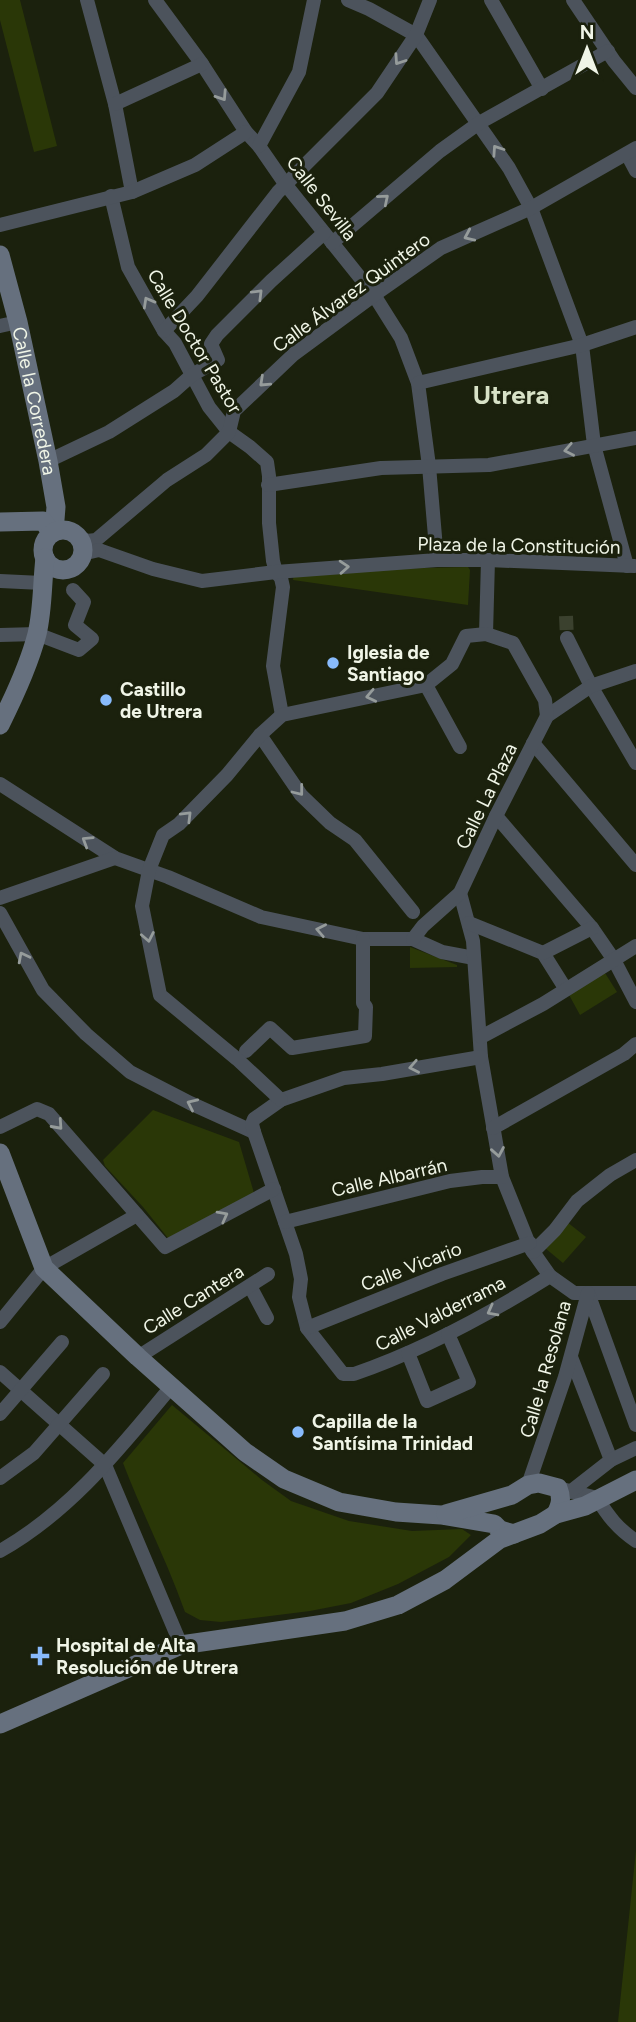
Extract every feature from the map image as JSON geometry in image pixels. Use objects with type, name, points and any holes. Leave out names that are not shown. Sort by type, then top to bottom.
[{"type":"street","points":[[87,0],[115,104],[132,192]]},
{"type":"street","name":"Calle Sevilla","points":[[155,0],[202,64],[246,132],[259,146],[282,189],[328,238],[374,295],[401,338],[418,383],[437,560]]},
{"type":"street","points":[[259,146],[299,72],[314,0]]},
{"type":"street","points":[[348,0],[416,34],[509,168],[531,208],[582,345],[594,445],[632,566]]},
{"type":"street","points":[[164,331],[197,296],[282,189],[377,93],[416,34],[430,0]]},
{"type":"street","points":[[491,0],[541,89]]},
{"type":"street","points":[[573,0],[636,88]]},
{"type":"street","points":[[48,461],[109,432],[218,360],[211,344],[217,335],[271,281],[479,123],[608,51]]},
{"type":"street","points":[[115,104],[202,64]]},
{"type":"street","points":[[0,225],[132,192],[195,165],[246,132]]},
{"type":"street","points":[[632,151],[636,171]]},
{"type":"street","name":"Calle Álvarez Quintero","points":[[76,540],[206,455],[229,432],[234,411],[294,354],[441,248],[531,208],[632,151]]},
{"type":"street","name":"Calle Doctor Pastor","points":[[111,196],[128,267],[164,331],[175,343],[209,407],[229,432],[267,462],[269,523],[276,572],[283,587],[273,666],[282,715]]},
{"type":"street","name":"Calle la Corredera","points":[[0,255],[9,324],[48,461],[56,507],[76,540],[44,543],[52,563]]},
{"type":"street","points":[[418,383],[582,345],[636,327]]},
{"type":"street","points":[[268,485],[381,468],[489,466],[636,438]]},
{"type":"street","points":[[0,522],[43,521],[76,540],[74,566],[52,563],[42,583],[37,634],[15,694],[0,725]]},
{"type":"street","name":"Plaza de la Constitución","points":[[76,540],[153,569],[202,581],[276,572],[437,560],[632,566]]},
{"type":"street","points":[[486,634],[488,560]]},
{"type":"street","points":[[0,581],[42,583]]},
{"type":"street","points":[[0,635],[37,634],[79,650],[92,639],[75,625],[84,602],[73,590]]},
{"type":"street","points":[[281,1100],[241,1056],[160,995],[142,906],[149,870],[163,835],[179,824],[227,775],[260,735],[282,715],[426,685],[452,664],[466,636],[486,634],[513,643],[545,700],[547,716],[592,686],[636,671]]},
{"type":"street","points":[[567,638],[592,686],[629,736],[636,764]]},
{"type":"street","points":[[426,685],[460,747]]},
{"type":"street","name":"Calle La Plaza","points":[[460,893],[547,716]]},
{"type":"street","points":[[260,735],[301,795],[330,823],[355,840],[419,920]]},
{"type":"street","points":[[533,743],[636,865]]},
{"type":"street","points":[[0,783],[115,858],[261,917],[363,939],[413,939],[442,952],[474,958]]},
{"type":"street","points":[[496,816],[592,928],[614,960],[636,1002]]},
{"type":"street","points":[[0,898],[115,858]]},
{"type":"street","points":[[413,939],[419,920],[460,893],[473,941],[481,1057],[502,1177],[531,1247],[550,1276],[574,1293],[636,1293]]},
{"type":"street","points":[[0,913],[43,990],[86,1034],[130,1072],[254,1132]]},
{"type":"street","points":[[469,923],[543,953],[565,988]]},
{"type":"street","points":[[543,953],[592,928]]},
{"type":"street","points":[[241,1056],[270,1028],[292,1048],[365,1036],[363,939]]},
{"type":"street","points":[[481,1037],[543,1004],[636,946]]},
{"type":"street","points":[[493,1128],[624,1055],[636,1044]]},
{"type":"street","points":[[307,1328],[299,1297],[301,1279],[296,1254],[254,1132],[254,1119],[281,1100],[344,1078],[481,1057]]},
{"type":"street","points":[[0,1126],[37,1110],[49,1114],[165,1247],[274,1189]]},
{"type":"street","points":[[0,1153],[44,1268],[171,1387],[245,1452],[284,1479],[340,1502],[442,1515],[493,1529],[540,1524],[556,1514],[585,1506],[636,1480]]},
{"type":"street","points":[[531,1247],[555,1230],[577,1201],[610,1175],[636,1160]]},
{"type":"street","name":"Calle Albarrán","points":[[285,1222],[450,1181],[502,1177]]},
{"type":"street","points":[[0,1322],[44,1268],[137,1215]]},
{"type":"street","name":"Calle Vicario","points":[[307,1328],[442,1274],[531,1247]]},
{"type":"street","name":"Calle Cantera","points":[[138,1357],[268,1274]]},
{"type":"street","name":"Calle Valderrama","points":[[307,1328],[343,1374],[354,1374],[448,1334],[499,1308],[550,1276]]},
{"type":"street","points":[[250,1286],[267,1318]]},
{"type":"street","points":[[588,1293],[636,1424]]},
{"type":"street","name":"Calle la Resolana","points":[[543,1489],[540,1456],[588,1293]]},
{"type":"street","points":[[408,1353],[428,1401],[469,1382],[448,1334]]},
{"type":"street","points":[[0,1414],[62,1342]]},
{"type":"street","points":[[571,1357],[611,1460]]},
{"type":"street","points":[[0,1372],[105,1465],[181,1645]]},
{"type":"street","points":[[0,1478],[34,1453],[103,1374]]},
{"type":"street","points":[[0,1551],[43,1524],[105,1465],[171,1387]]},
{"type":"street","points":[[471,1560],[493,1529],[501,1507],[636,1448]]},
{"type":"street","points":[[543,1489],[561,1496],[561,1504],[556,1514]]},
{"type":"street","points":[[442,1515],[543,1489],[597,1498],[611,1520],[636,1541]]},
{"type":"street","points":[[0,1724],[181,1645],[345,1621],[398,1605],[445,1580],[500,1539],[493,1529]]},
{"type":"green space","points":[[0,0],[20,0],[57,146],[34,152],[0,20]]},
{"type":"green space","points":[[468,567],[468,605],[293,580],[294,573]]},
{"type":"green space","points":[[410,947],[457,965],[457,967],[410,968]]},
{"type":"green space","points":[[605,973],[617,992],[580,1015],[568,993]]},
{"type":"green space","points":[[153,1110],[239,1142],[254,1193],[168,1238],[105,1166],[103,1160]]},
{"type":"green space","points":[[567,1222],[586,1237],[563,1263],[545,1248]]},
{"type":"green space","points":[[172,1405],[291,1501],[349,1521],[412,1531],[462,1529],[471,1535],[449,1557],[398,1584],[351,1603],[221,1622],[200,1620],[185,1612],[123,1463]]},
{"type":"green space","points":[[636,1850],[636,2022],[618,2022]]},
{"type":"tunnel","points":[[566,616],[567,638]]},
{"type":"place","name":"Iglesia de Santiago","points":[[333,663]]},
{"type":"place","name":"Castillo de Utrera","points":[[106,700]]},
{"type":"place","name":"Capilla de la Santísima Trinidad","points":[[298,1432]]},
{"type":"place","name":"Hospital de Alta Resolución de Utrera","points":[[40,1656]]},
{"type":"district","name":"Utrera","points":[[511,395]]}]
